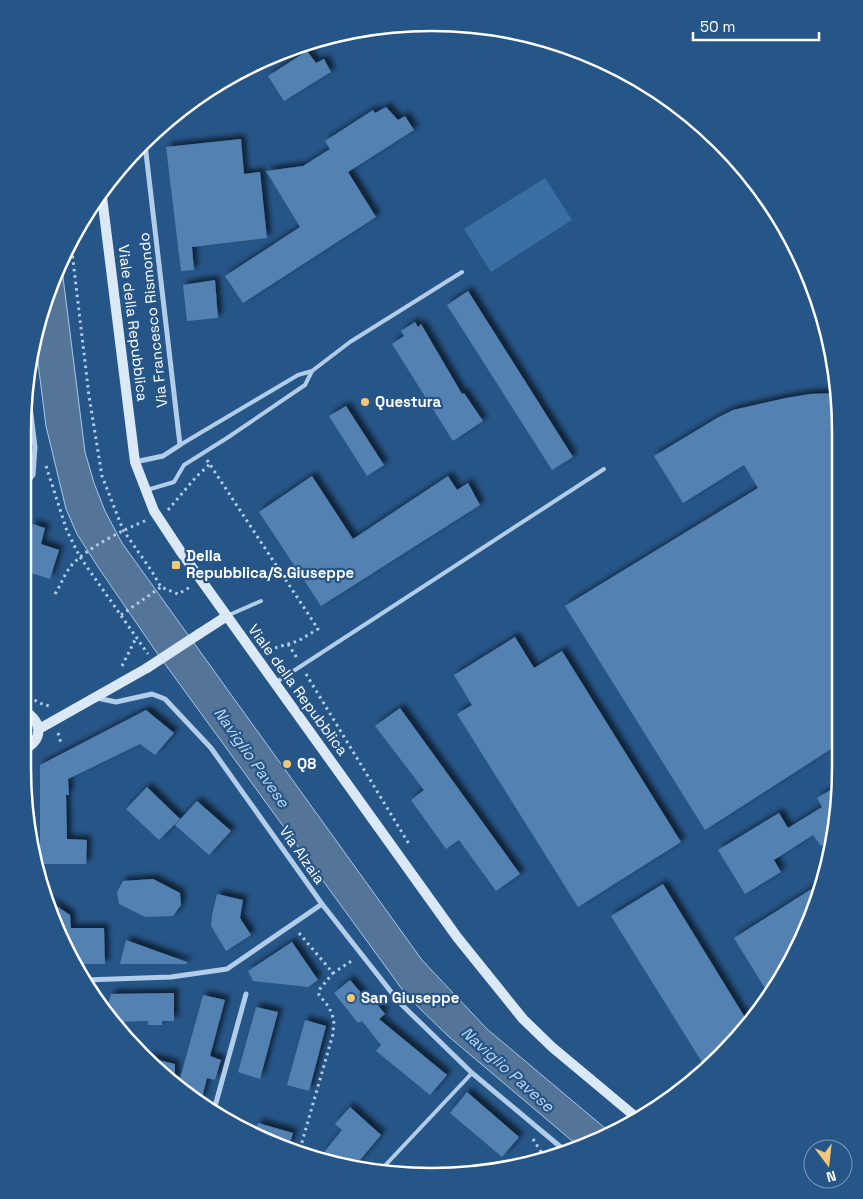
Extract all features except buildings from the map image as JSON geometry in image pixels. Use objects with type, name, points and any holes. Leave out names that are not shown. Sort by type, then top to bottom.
[{"type":"street","name":"Via Francesco Rismondo","points":[[146,151],[180,445]]},
{"type":"street","name":"Viale della Repubblica","points":[[103,204],[135,462],[157,515],[181,552],[457,937],[523,1019],[552,1047],[632,1114]]},
{"type":"street","points":[[31,419],[35,447],[33,474],[31,476]]},
{"type":"street","points":[[135,462],[162,456],[180,445]]},
{"type":"street","points":[[39,730],[97,698],[227,616]]},
{"type":"street","name":"Via Alzaia","points":[[97,698],[116,702],[152,694],[165,699],[211,748],[322,904],[399,1002],[472,1073],[560,1147]]},
{"type":"street","points":[[31,715],[39,730],[37,738],[31,746]]},
{"type":"street","points":[[93,980],[172,978],[227,969],[322,904]]},
{"type":"street","points":[[216,1104],[246,994]]},
{"type":"lane","points":[[180,445],[298,375],[312,371],[350,342],[462,272]]},
{"type":"lane","points":[[145,490],[174,482],[184,465],[304,386],[312,371]]},
{"type":"lane","points":[[275,683],[604,469]]},
{"type":"lane","points":[[227,616],[261,602]]},
{"type":"lane","points":[[386,1165],[472,1073]]},
{"type":"path","points":[[73,253],[89,396],[102,476],[123,530],[151,570],[160,587],[178,594],[186,590]]},
{"type":"path","points":[[202,454],[318,629],[298,641],[255,655]]},
{"type":"path","points":[[45,459],[46,468],[67,531],[92,577],[136,637],[149,664]]},
{"type":"path","points":[[55,594],[68,570],[82,556],[123,530],[170,510],[196,477],[210,464]]},
{"type":"path","points":[[121,615],[160,587]]},
{"type":"path","points":[[115,671],[123,665],[136,637]]},
{"type":"path","points":[[288,644],[410,845]]},
{"type":"path","points":[[31,697],[44,706],[59,704]]},
{"type":"path","points":[[292,924],[333,973]]},
{"type":"path","points":[[301,1146],[333,1034],[334,1020],[329,1008],[319,995],[319,990],[333,973],[361,956]]},
{"type":"shaded area","points":[[545,178],[572,220],[491,272],[464,229]]},
{"type":"water","name":"Naviglio Pavese","points":[[63,276],[85,452],[105,511],[122,543],[422,960],[487,1029],[605,1128],[573,1142],[448,1036],[407,996],[157,653],[77,534],[66,509],[46,426],[38,361],[52,303]]},
{"type":"place","name":"Questura","points":[[365,402]]},
{"type":"place","name":"Della Repubblica/S.Giuseppe","points":[[176,565]]},
{"type":"place","name":"Q8","points":[[287,764]]},
{"type":"place","name":"San Giuseppe","points":[[351,998]]}]
